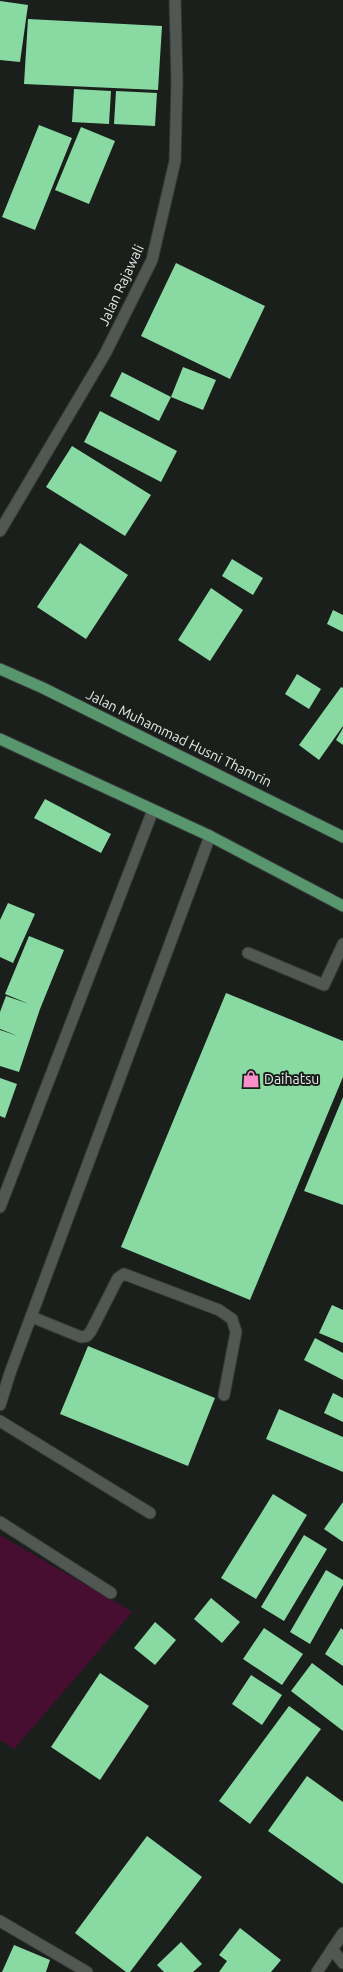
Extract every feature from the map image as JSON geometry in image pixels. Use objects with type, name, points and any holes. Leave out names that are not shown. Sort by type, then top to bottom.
[{"type":"main road","name":"Jalan Muhammad Husni Thamrin","points":[[0,669],[44,688],[343,837]]},
{"type":"main road","points":[[0,739],[210,836],[343,906]]},
{"type":"street","name":"Jalan Rajawali","points":[[0,531],[105,354],[152,260],[175,162],[177,81],[175,0]]},
{"type":"street","points":[[0,1207],[153,810]]},
{"type":"street","points":[[0,1405],[10,1373],[210,836]]},
{"type":"street","points":[[248,952],[324,985],[343,944]]},
{"type":"street","points":[[32,1317],[81,1337],[85,1337],[91,1331],[118,1278],[124,1274],[219,1310],[232,1319],[236,1332],[224,1395]]},
{"type":"street","points":[[0,1384],[10,1373]]},
{"type":"street","points":[[0,1421],[150,1513]]},
{"type":"street","points":[[0,1522],[111,1593]]},
{"type":"street","points":[[0,1921],[87,1972]]},
{"type":"street","points":[[317,1972],[343,1933]]},
{"type":"street","points":[[332,1949],[343,1963]]},
{"type":"shaded area","points":[[0,1535],[132,1612],[14,1749],[0,1740]]},
{"type":"building","points":[[0,1],[28,5],[20,62],[0,60]]},
{"type":"building","points":[[28,19],[162,26],[158,90],[24,84]]},
{"type":"building","points":[[74,89],[111,91],[109,124],[72,122]]},
{"type":"building","points":[[116,91],[157,93],[155,126],[114,124]]},
{"type":"building","points":[[39,125],[72,138],[35,230],[2,217]]},
{"type":"building","points":[[81,127],[115,141],[89,204],[55,190]]},
{"type":"building","points":[[176,263],[265,306],[230,379],[141,336]]},
{"type":"building","points":[[183,367],[216,380],[203,410],[171,397]]},
{"type":"building","points":[[122,372],[171,397],[159,421],[110,396]]},
{"type":"building","points":[[100,411],[177,451],[161,482],[84,442]]},
{"type":"building","points":[[72,446],[151,495],[125,536],[46,487]]},
{"type":"building","points":[[80,543],[128,575],[86,639],[37,607]]},
{"type":"building","points":[[232,559],[263,578],[253,595],[222,576]]},
{"type":"building","points":[[211,588],[243,610],[210,661],[178,640]]},
{"type":"building","points":[[333,610],[343,615],[343,632],[327,624]]},
{"type":"building","points":[[297,674],[321,689],[309,709],[285,694]]},
{"type":"building","points":[[341,687],[343,688],[343,726],[319,760],[299,745]]},
{"type":"building","points":[[343,728],[343,745],[336,740]]},
{"type":"building","points":[[45,799],[111,834],[101,853],[34,818]]},
{"type":"building","points":[[8,903],[35,914],[13,963],[0,957],[0,920]]},
{"type":"building","points":[[29,936],[64,950],[40,1009],[19,1072],[0,1066],[0,1030],[18,1036],[0,1029],[0,1012],[6,996],[29,1004],[5,994]]},
{"type":"building","points":[[226,993],[343,1041],[343,1077],[250,1300],[121,1247]]},
{"type":"building","points":[[0,1078],[17,1084],[5,1118],[0,1116]]},
{"type":"building","points":[[343,1097],[343,1205],[304,1191]]},
{"type":"building","points":[[332,1305],[343,1310],[343,1343],[319,1333]]},
{"type":"building","points":[[315,1338],[343,1353],[343,1380],[304,1360]]},
{"type":"building","points":[[88,1346],[215,1398],[188,1466],[60,1414]]},
{"type":"building","points":[[333,1393],[343,1398],[343,1422],[324,1413]]},
{"type":"building","points":[[279,1409],[343,1437],[343,1472],[266,1439]]},
{"type":"building","points":[[273,1494],[307,1515],[256,1599],[221,1578]]},
{"type":"building","points":[[343,1502],[343,1542],[324,1529]]},
{"type":"building","points":[[304,1535],[327,1549],[284,1621],[261,1607]]},
{"type":"building","points":[[326,1570],[343,1580],[343,1585],[310,1644],[290,1632]]},
{"type":"building","points":[[211,1598],[240,1622],[222,1643],[194,1619]]},
{"type":"building","points":[[155,1622],[176,1640],[155,1665],[134,1648]]},
{"type":"building","points":[[264,1628],[303,1654],[282,1685],[243,1659]]},
{"type":"building","points":[[341,1628],[343,1630],[343,1666],[325,1654]]},
{"type":"building","points":[[312,1663],[343,1686],[343,1731],[291,1691]]},
{"type":"building","points":[[100,1673],[149,1706],[100,1780],[51,1747]]},
{"type":"building","points":[[251,1675],[282,1695],[262,1725],[232,1704]]},
{"type":"building","points":[[289,1706],[321,1729],[250,1824],[219,1801]]},
{"type":"building","points":[[307,1776],[343,1802],[343,1884],[268,1831]]},
{"type":"building","points":[[147,1836],[202,1877],[130,1972],[126,1972],[75,1933]]},
{"type":"building","points":[[240,1928],[281,1960],[271,1972],[219,1972],[227,1961],[219,1955]]},
{"type":"building","points":[[181,1942],[202,1964],[193,1972],[164,1972],[157,1965]]},
{"type":"building","points":[[14,1945],[50,1960],[46,1972],[2,1972]]},
{"type":"place","name":"Daihatsu","points":[[251,1079]]}]
